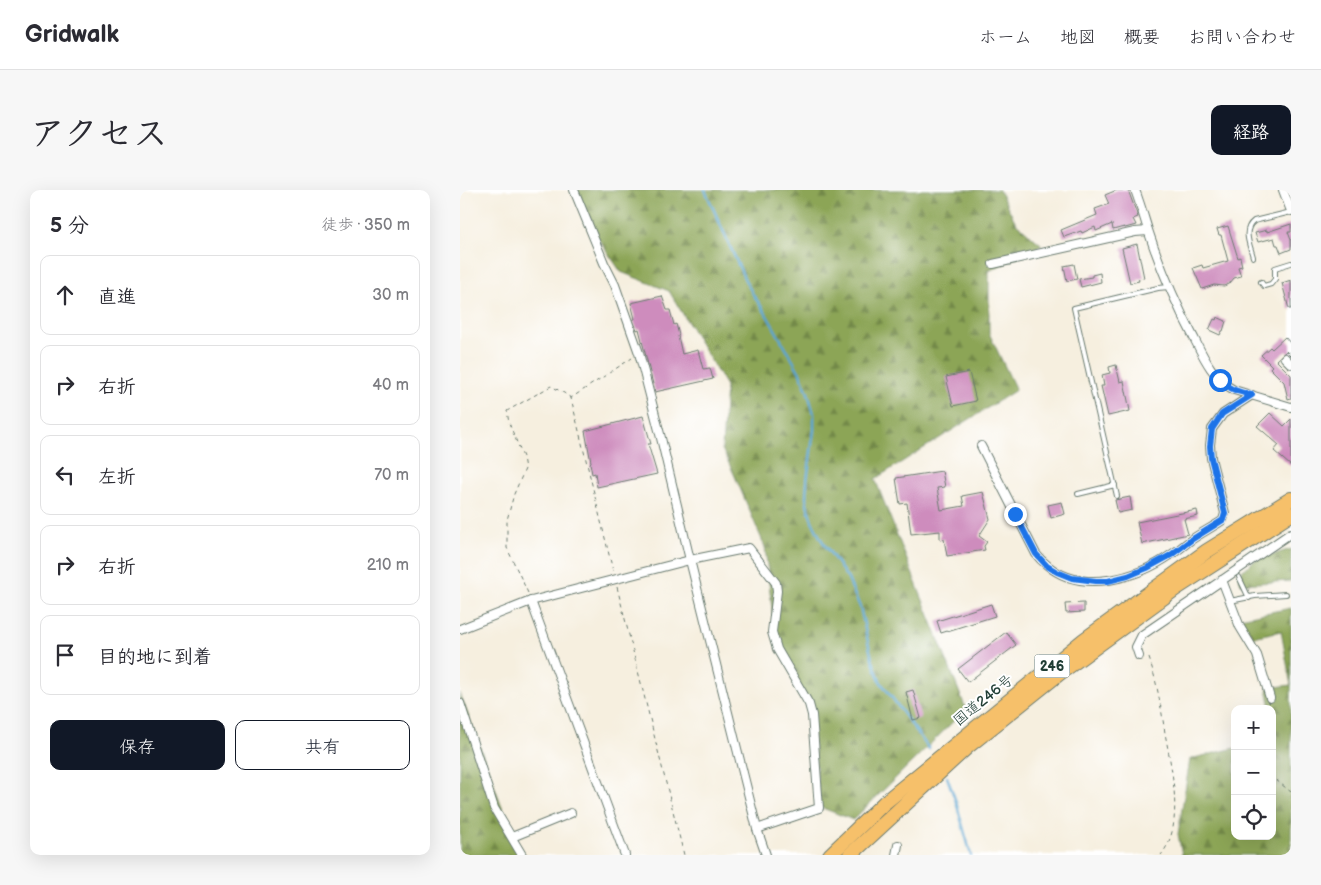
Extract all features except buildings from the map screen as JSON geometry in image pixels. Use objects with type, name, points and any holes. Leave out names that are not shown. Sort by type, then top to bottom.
[{"type":"highway","name":"国道246号","points":[[830,855],[884,802],[1084,640],[1208,551],[1291,499]]},
{"type":"highway","name":"国道246号","points":[[850,855],[967,746],[1061,672],[1175,589],[1291,514]]},
{"type":"street","points":[[574,190],[615,285],[639,353],[766,855]]},
{"type":"street","points":[[1135,190],[1169,287],[1214,373],[1234,390],[1291,407]]},
{"type":"street","points":[[1282,190],[1291,212]]},
{"type":"street","points":[[994,264],[1135,232],[1148,231]]},
{"type":"street","points":[[1285,358],[1291,364]]},
{"type":"street","points":[[981,446],[1036,554],[1047,566],[1072,578],[1108,581],[1128,576],[1147,568],[1171,555],[1223,520],[1225,513],[1211,458],[1212,429],[1222,414],[1252,395]]},
{"type":"street","points":[[1139,656],[1136,647],[1142,635],[1291,533]]},
{"type":"street","points":[[460,629],[531,601],[690,560],[749,548],[776,583],[772,632],[777,649],[809,704],[812,715],[818,808],[758,829]]},
{"type":"street","points":[[1222,580],[1240,628],[1257,656],[1270,698]]},
{"type":"street","points":[[531,601],[625,855]]},
{"type":"street","points":[[460,703],[494,808],[522,855]]},
{"type":"street","points":[[512,838],[571,813]]},
{"type":"street","points":[[896,855],[898,845]]},
{"type":"lane","points":[[1253,257],[1247,237],[1251,223],[1291,212]]},
{"type":"lane","points":[[1261,282],[1264,286],[1268,286],[1274,279],[1276,268],[1291,262]]},
{"type":"lane","points":[[1117,496],[1074,308],[1169,287]]},
{"type":"lane","points":[[1078,494],[1115,485]]},
{"type":"lane","points":[[1239,578],[1249,598]]},
{"type":"lane","points":[[1230,601],[1286,594]]},
{"type":"path","points":[[571,398],[639,353]]},
{"type":"path","points":[[531,601],[507,548],[507,520],[514,494],[525,469],[523,457],[507,411],[552,386],[571,398],[684,855]]},
{"type":"path","points":[[1149,658],[1156,678],[1173,779],[1174,819],[1171,836],[1161,855]]},
{"type":"path","points":[[1276,780],[1291,792]]},
{"type":"green space","points":[[578,190],[999,190],[1016,223],[1042,245],[989,271],[989,333],[1016,390],[875,479],[966,709],[853,820],[820,807],[811,712],[775,637],[765,547],[722,449],[726,386],[669,291],[621,272],[590,227]]},
{"type":"green space","points":[[1291,549],[1291,581],[1241,584],[1238,574],[1255,560]]},
{"type":"green space","points":[[1291,608],[1291,685],[1281,631],[1253,637],[1240,618]]},
{"type":"green space","points":[[1291,685],[1291,855],[1182,855],[1178,834],[1190,759],[1231,749],[1231,840],[1276,840],[1276,705],[1270,705],[1267,688]]},
{"type":"green space","points":[[460,693],[520,855],[460,855]]},
{"type":"waterway","points":[[705,190],[745,280],[800,373],[808,393],[814,414],[814,430],[806,498],[812,521],[821,539],[848,579],[860,607],[872,659],[880,681],[929,749]]},
{"type":"waterway","points":[[947,777],[971,855]]},
{"type":"route","points":[[1015,514],[1036,554],[1047,566],[1072,578],[1085,581],[1108,581],[1128,576],[1171,555],[1223,520],[1224,517],[1225,513],[1211,458],[1212,429],[1222,414],[1252,395],[1234,390],[1220,380]]}]
